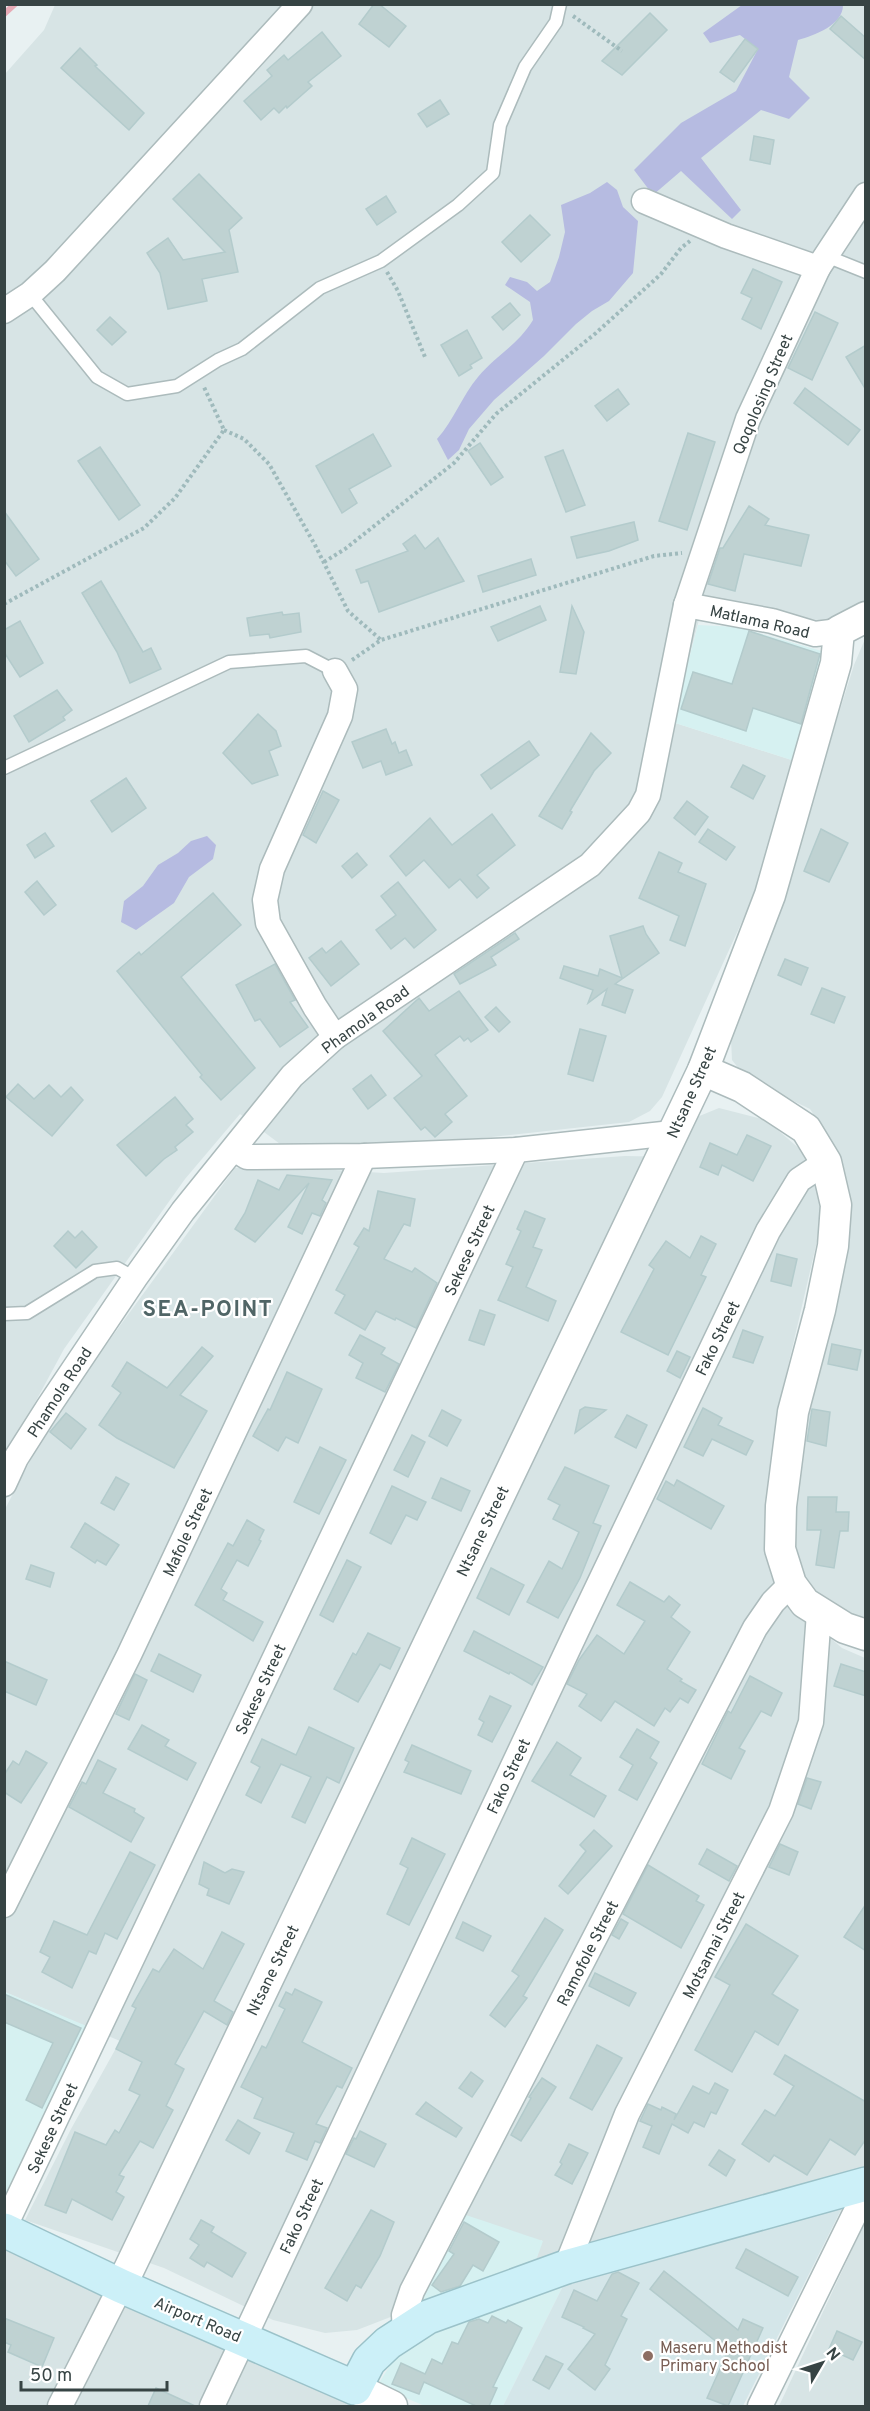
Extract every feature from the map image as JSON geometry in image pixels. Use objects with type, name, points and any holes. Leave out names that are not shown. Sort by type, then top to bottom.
[{"type":"main road","points":[[351,2397],[369,2361],[388,2343],[428,2317],[566,2266],[866,2184]]},
{"type":"main road","name":"Airport Road","points":[[4,2229],[121,2286],[243,2339],[351,2397]]},
{"type":"street","points":[[4,311],[30,294],[55,271],[300,4]]},
{"type":"street","name":"Qoqolosing Street","points":[[686,606],[748,419],[822,262],[866,195]]},
{"type":"street","points":[[644,201],[707,228],[822,262]]},
{"type":"street","name":"Matlama Road","points":[[686,606],[772,621],[815,634],[839,631],[866,617]]},
{"type":"street","name":"Phamola Road","points":[[4,1484],[16,1458],[49,1406],[135,1278],[183,1211],[292,1076],[335,1037],[590,865],[639,812],[648,795],[686,606]]},
{"type":"street","name":"Ntsane Street","points":[[60,2406],[121,2286],[703,1070],[770,896],[837,663],[839,631]]},
{"type":"street","points":[[335,671],[345,689],[340,716],[272,869],[265,900],[268,923],[315,1007],[335,1037]]},
{"type":"street","points":[[703,1070],[742,1087],[806,1129],[826,1162],[836,1205],[833,1246],[820,1310],[793,1412],[781,1506],[780,1549],[791,1584],[805,1603],[845,1628],[866,1635]]},
{"type":"street","points":[[234,1149],[247,1157],[364,1156],[516,1150],[672,1133]]},
{"type":"street","name":"Sekese Street","points":[[4,2229],[516,1150]]},
{"type":"street","name":"Mafole Street","points":[[4,1905],[129,1655],[364,1156]]},
{"type":"street","name":"Fako Street","points":[[212,2406],[572,1640],[768,1232],[799,1179],[826,1162]]},
{"type":"street","name":"Ramofole Street","points":[[405,2332],[404,2315],[412,2291],[755,1628],[773,1602],[791,1584]]},
{"type":"street","name":"Motsamai Street","points":[[566,2266],[627,2114],[781,1811],[811,1722],[819,1613]]},
{"type":"street","points":[[760,2406],[866,2191]]},
{"type":"street","name":"Airport Road","points":[[351,2397],[392,2406]]},
{"type":"lane","points":[[30,294],[98,377],[127,394],[177,386],[218,360],[242,349],[320,288],[381,261],[450,211],[493,173],[500,125],[525,67],[556,22],[559,8]]},
{"type":"lane","points":[[822,262],[866,272]]},
{"type":"lane","points":[[4,768],[230,662],[306,656],[335,671]]},
{"type":"lane","points":[[4,1314],[27,1313],[95,1271],[117,1268],[135,1278]]},
{"type":"path","points":[[559,8],[622,51]]},
{"type":"path","points":[[324,562],[345,549],[454,463],[496,414],[596,333],[661,274],[681,248],[707,228]]},
{"type":"path","points":[[381,261],[398,291],[425,357]]},
{"type":"path","points":[[198,374],[224,430],[244,439],[269,464],[324,562],[348,611],[381,640]]},
{"type":"path","points":[[4,604],[144,528],[175,498],[224,430]]},
{"type":"path","points":[[335,671],[381,640],[654,556],[704,552]]},
{"type":"shaded area","points":[[55,5],[865,5],[865,606],[831,621],[806,619],[705,597],[672,722],[801,763],[776,847],[662,1097],[650,1111],[629,1122],[482,1138],[284,1147],[240,1114],[185,1179],[64,1349],[5,1458],[5,74],[44,30]]},
{"type":"shaded area","points":[[742,5],[843,5],[842,12],[833,24],[820,32],[798,40],[789,77],[810,98],[789,119],[761,110],[701,158],[741,210],[732,219],[681,171],[653,195],[634,170],[681,123],[736,91],[758,49],[740,35],[710,43],[703,33]]},
{"type":"shaded area","points":[[607,182],[617,190],[623,207],[638,221],[633,273],[609,301],[576,324],[494,400],[469,429],[459,450],[448,460],[437,439],[478,377],[520,337],[533,320],[530,302],[505,285],[510,277],[527,282],[537,291],[550,282],[565,232],[561,205],[590,193]]},
{"type":"shaded area","points":[[698,625],[738,627],[832,654],[801,763],[672,722]]},
{"type":"shaded area","points":[[865,639],[865,1625],[860,1626],[802,1582],[792,1552],[794,1469],[851,1220],[839,1152],[810,1109],[746,1078],[732,1060],[731,1039],[809,809],[854,665]]},
{"type":"shaded area","points":[[207,836],[216,845],[213,859],[189,877],[174,903],[136,930],[121,922],[124,901],[143,886],[158,865],[178,853],[191,841]]},
{"type":"shaded area","points":[[719,1108],[766,1120],[801,1150],[822,1185],[821,1224],[782,1392],[766,1511],[771,1560],[796,1609],[842,1648],[865,1658],[865,2168],[781,2196],[535,2263],[542,2240],[419,2306],[357,2330],[325,2333],[273,2320],[164,2268],[25,2220],[71,2129],[120,2041],[5,1992],[4,1511],[52,1419],[235,1168],[268,1166],[384,1173],[625,1156],[676,1157],[697,1117]]},
{"type":"shaded area","points":[[5,1992],[89,2027],[5,2197]]},
{"type":"shaded area","name":"Maseru Methodist Primary School","points":[[842,2208],[743,2406],[503,2406],[568,2276]]},
{"type":"shaded area","points":[[463,2214],[543,2241],[535,2263],[419,2306]]},
{"type":"shaded area","points":[[865,2222],[865,2406],[779,2406]]},
{"type":"shaded area","points":[[4,2246],[275,2369],[357,2406],[5,2406]]},
{"type":"shaded area","points":[[568,2276],[503,2406],[425,2406],[377,2386],[401,2348],[457,2314]]},
{"type":"building","points":[[374,4],[379,4],[406,26],[389,47],[359,24]]},
{"type":"building","points":[[650,13],[667,30],[622,75],[602,61]]},
{"type":"building","points":[[841,16],[866,38],[866,60],[830,29]]},
{"type":"building","points":[[322,32],[341,56],[308,82],[312,86],[287,108],[286,106],[279,113],[274,108],[261,120],[244,101],[272,76],[267,70],[284,55],[288,60]]},
{"type":"building","points":[[745,39],[758,49],[734,82],[720,72]]},
{"type":"building","points":[[80,48],[97,65],[95,66],[144,113],[129,130],[61,68]]},
{"type":"building","points":[[440,100],[449,114],[427,127],[418,114]]},
{"type":"building","points":[[754,136],[774,140],[770,164],[750,160]]},
{"type":"building","points":[[199,174],[242,218],[229,230],[238,272],[202,279],[207,301],[168,309],[160,273],[147,253],[168,238],[183,260],[225,252],[173,199]]},
{"type":"building","points":[[386,196],[396,212],[377,225],[366,209]]},
{"type":"building","points":[[530,215],[550,235],[521,262],[502,242]]},
{"type":"building","points":[[753,269],[782,282],[761,329],[742,319],[752,298],[741,293]]},
{"type":"building","points":[[510,303],[520,315],[503,330],[492,317]]},
{"type":"building","points":[[815,312],[838,323],[812,380],[788,368]]},
{"type":"building","points":[[110,317],[126,332],[112,345],[97,330]]},
{"type":"building","points":[[467,330],[482,358],[470,365],[472,368],[459,376],[441,345]]},
{"type":"building","points":[[866,345],[866,390],[846,357]]},
{"type":"building","points":[[805,388],[860,430],[848,445],[794,403]]},
{"type":"building","points":[[618,389],[629,404],[607,421],[595,406]]},
{"type":"building","points":[[688,433],[715,442],[687,530],[659,521]]},
{"type":"building","points":[[373,434],[391,466],[349,489],[357,503],[342,513],[316,466]]},
{"type":"building","points":[[480,443],[503,477],[491,485],[468,451]]},
{"type":"building","points":[[100,447],[140,505],[119,520],[78,461]]},
{"type":"building","points":[[563,450],[585,505],[566,512],[545,457]]},
{"type":"building","points":[[749,506],[769,519],[765,525],[809,535],[801,566],[744,554],[735,591],[708,584],[720,548],[723,548]]},
{"type":"building","points":[[4,511],[39,559],[16,576],[4,560]]},
{"type":"building","points":[[634,522],[638,540],[609,551],[577,558],[571,537]]},
{"type":"building","points":[[415,535],[425,549],[438,538],[464,581],[379,612],[368,581],[361,583],[356,570],[408,551],[403,544]]},
{"type":"building","points":[[531,559],[536,575],[483,592],[478,576]]},
{"type":"building","points":[[101,581],[143,652],[151,648],[161,669],[130,683],[117,652],[82,593]]},
{"type":"building","points":[[540,606],[546,620],[498,641],[491,627]]},
{"type":"building","points":[[572,606],[584,632],[576,674],[560,672]]},
{"type":"building","points":[[282,612],[283,615],[299,613],[301,632],[270,638],[269,634],[250,636],[247,618]]},
{"type":"building","points":[[20,621],[43,663],[20,677],[4,652],[4,630]]},
{"type":"building","points":[[749,631],[820,654],[801,724],[753,708],[746,731],[681,709],[693,672],[732,684]]},
{"type":"building","points":[[57,690],[72,710],[63,717],[65,720],[29,742],[14,716]]},
{"type":"building","points":[[258,714],[276,731],[281,746],[269,751],[278,775],[252,784],[223,753]]},
{"type":"building","points":[[386,729],[392,744],[395,742],[399,753],[406,750],[412,765],[386,775],[381,761],[363,768],[352,742]]},
{"type":"building","points":[[591,733],[611,753],[594,771],[562,829],[539,816]]},
{"type":"building","points":[[529,741],[539,755],[491,789],[481,775]]},
{"type":"building","points":[[743,765],[765,776],[753,799],[731,787]]},
{"type":"building","points":[[126,778],[146,808],[112,832],[91,801]]},
{"type":"building","points":[[323,791],[339,800],[316,843],[303,835]]},
{"type":"building","points":[[687,801],[708,817],[695,835],[674,818]]},
{"type":"building","points":[[492,814],[515,845],[477,875],[489,888],[477,898],[460,879],[449,888],[424,860],[406,876],[390,856],[430,818],[452,845]]},
{"type":"building","points":[[708,829],[735,847],[726,860],[699,842]]},
{"type":"building","points":[[821,829],[848,843],[829,882],[804,871]]},
{"type":"building","points":[[45,833],[54,846],[35,858],[27,845]]},
{"type":"building","points":[[659,852],[682,863],[678,872],[706,884],[685,946],[670,940],[679,916],[639,898]]},
{"type":"building","points":[[357,853],[367,865],[352,878],[342,866]]},
{"type":"building","points":[[37,881],[56,905],[44,915],[25,892]]},
{"type":"building","points":[[398,882],[436,930],[414,948],[405,938],[391,949],[376,930],[396,915],[381,896]]},
{"type":"building","points":[[213,893],[241,925],[181,977],[255,1068],[221,1100],[200,1077],[202,1075],[117,971],[139,952],[141,955]]},
{"type":"building","points":[[643,926],[659,953],[615,984],[633,990],[625,1013],[602,1005],[607,989],[588,1003],[593,990],[560,978],[564,966],[598,976],[600,969],[622,978],[610,936]]},
{"type":"building","points":[[515,933],[519,939],[491,957],[496,965],[460,984],[454,974]]},
{"type":"building","points":[[341,941],[359,964],[331,986],[309,958],[322,948],[326,953]]},
{"type":"building","points":[[785,959],[808,968],[801,985],[778,975]]},
{"type":"building","points":[[275,964],[295,1000],[290,1002],[308,1027],[280,1047],[260,1019],[255,1021],[236,985]]},
{"type":"building","points":[[822,988],[845,997],[834,1023],[811,1014]]},
{"type":"building","points":[[459,991],[488,1030],[471,1042],[468,1038],[464,1041],[460,1036],[435,1055],[467,1096],[445,1114],[452,1122],[435,1137],[425,1127],[421,1130],[394,1098],[422,1076],[383,1031],[419,998],[429,1011]]},
{"type":"building","points":[[496,1007],[510,1022],[499,1032],[485,1017]]},
{"type":"building","points":[[580,1029],[606,1036],[593,1081],[568,1074]]},
{"type":"building","points":[[371,1075],[386,1095],[368,1109],[353,1089]]},
{"type":"building","points":[[18,1084],[34,1099],[49,1085],[61,1097],[71,1087],[83,1100],[52,1136],[6,1097]]},
{"type":"building","points":[[175,1097],[193,1119],[186,1125],[193,1132],[175,1147],[177,1150],[146,1176],[117,1145]]},
{"type":"building","points":[[747,1135],[771,1146],[753,1181],[722,1165],[718,1175],[700,1167],[710,1143],[737,1155]]},
{"type":"building","points":[[287,1175],[332,1180],[322,1200],[326,1203],[320,1216],[312,1213],[302,1234],[288,1227],[309,1183],[255,1242],[235,1229],[245,1213],[258,1180],[279,1190]]},
{"type":"building","points":[[378,1191],[415,1199],[410,1226],[404,1224],[384,1259],[412,1272],[415,1268],[437,1283],[416,1328],[376,1311],[365,1330],[335,1313],[345,1295],[336,1290],[359,1247],[354,1244],[364,1228],[369,1231]]},
{"type":"building","points":[[525,1211],[545,1219],[533,1247],[542,1250],[526,1287],[556,1301],[548,1321],[498,1300],[513,1267],[506,1264],[521,1231],[517,1229]]},
{"type":"building","points":[[68,1231],[75,1238],[82,1231],[97,1247],[76,1268],[54,1246]]},
{"type":"building","points":[[701,1236],[716,1244],[701,1275],[706,1277],[668,1355],[621,1332],[654,1269],[649,1265],[666,1241],[690,1258]]},
{"type":"building","points":[[777,1254],[797,1259],[791,1286],[771,1281]]},
{"type":"building","points":[[480,1310],[495,1315],[484,1345],[469,1340]]},
{"type":"building","points":[[743,1330],[763,1337],[753,1363],[733,1357]]},
{"type":"building","points":[[360,1335],[385,1348],[381,1354],[399,1364],[385,1392],[356,1378],[363,1363],[349,1355]]},
{"type":"building","points":[[832,1344],[861,1350],[857,1370],[828,1364]]},
{"type":"building","points":[[202,1347],[213,1356],[180,1395],[207,1411],[174,1468],[117,1438],[99,1425],[121,1393],[112,1386],[127,1362],[167,1388]]},
{"type":"building","points":[[677,1351],[690,1357],[680,1378],[667,1371]]},
{"type":"building","points":[[287,1372],[322,1389],[298,1443],[286,1437],[278,1451],[253,1436],[268,1409],[270,1410]]},
{"type":"building","points":[[585,1407],[606,1410],[575,1433],[580,1410]]},
{"type":"building","points":[[703,1408],[722,1418],[718,1425],[753,1441],[746,1455],[712,1439],[703,1456],[684,1447]]},
{"type":"building","points":[[812,1409],[830,1412],[826,1446],[807,1441]]},
{"type":"building","points":[[442,1410],[461,1420],[447,1446],[429,1436]]},
{"type":"building","points":[[66,1413],[86,1429],[71,1449],[50,1432]]},
{"type":"building","points":[[627,1415],[647,1425],[636,1448],[615,1437]]},
{"type":"building","points":[[412,1435],[425,1442],[408,1477],[394,1470]]},
{"type":"building","points":[[320,1447],[346,1460],[319,1514],[294,1502]]},
{"type":"building","points":[[565,1467],[609,1486],[593,1523],[601,1526],[580,1578],[558,1618],[527,1602],[549,1561],[562,1569],[579,1532],[553,1519],[560,1505],[548,1499]]},
{"type":"building","points":[[116,1477],[129,1484],[114,1510],[101,1503]]},
{"type":"building","points":[[441,1478],[470,1491],[461,1511],[432,1498]]},
{"type":"building","points":[[677,1480],[724,1506],[711,1529],[657,1499],[666,1481],[674,1486]]},
{"type":"building","points":[[392,1486],[426,1502],[417,1520],[406,1515],[391,1544],[370,1533]]},
{"type":"building","points":[[808,1497],[837,1497],[836,1512],[849,1512],[848,1531],[840,1531],[834,1568],[816,1565],[821,1530],[807,1530]]},
{"type":"building","points":[[247,1520],[264,1530],[259,1540],[261,1541],[248,1566],[237,1560],[221,1589],[227,1593],[223,1600],[263,1622],[253,1641],[195,1605],[228,1543],[233,1546]]},
{"type":"building","points":[[85,1523],[119,1545],[106,1565],[97,1560],[95,1563],[71,1547]]},
{"type":"building","points":[[347,1560],[361,1567],[333,1622],[320,1615]]},
{"type":"building","points":[[31,1565],[54,1573],[50,1587],[26,1579]]},
{"type":"building","points":[[491,1568],[524,1585],[509,1615],[477,1598]]},
{"type":"building","points":[[630,1582],[664,1602],[669,1596],[680,1605],[671,1617],[690,1632],[667,1669],[682,1679],[680,1681],[696,1690],[688,1703],[680,1698],[670,1712],[665,1708],[654,1726],[615,1701],[601,1721],[579,1706],[587,1694],[567,1684],[579,1660],[597,1635],[624,1654],[645,1621],[617,1605]]},
{"type":"building","points":[[474,1631],[543,1667],[532,1685],[464,1651]]},
{"type":"building","points":[[368,1633],[400,1648],[390,1669],[380,1664],[358,1702],[334,1689],[353,1653],[356,1655]]},
{"type":"building","points":[[159,1654],[201,1675],[193,1692],[151,1671]]},
{"type":"building","points":[[4,1661],[47,1680],[36,1705],[4,1691]]},
{"type":"building","points":[[841,1664],[866,1672],[866,1696],[834,1686]]},
{"type":"building","points":[[135,1674],[147,1680],[129,1720],[116,1714]]},
{"type":"building","points":[[750,1676],[782,1693],[771,1716],[761,1711],[739,1748],[745,1751],[731,1779],[702,1764],[728,1711],[731,1713]]},
{"type":"building","points":[[490,1696],[511,1706],[492,1742],[478,1735],[484,1722],[479,1719]]},
{"type":"building","points":[[142,1725],[169,1740],[165,1746],[196,1763],[187,1780],[128,1749]]},
{"type":"building","points":[[309,1727],[354,1748],[339,1783],[327,1777],[305,1823],[292,1817],[311,1777],[281,1764],[261,1803],[246,1795],[260,1767],[251,1762],[262,1739],[296,1755]]},
{"type":"building","points":[[637,1729],[659,1742],[650,1758],[657,1763],[637,1800],[619,1790],[633,1765],[620,1757]]},
{"type":"building","points":[[557,1742],[581,1758],[570,1775],[606,1796],[594,1817],[532,1781]]},
{"type":"building","points":[[412,1745],[471,1771],[461,1794],[404,1772],[409,1762],[405,1760]]},
{"type":"building","points":[[26,1751],[47,1763],[21,1803],[4,1792],[4,1775],[13,1761],[19,1765]]},
{"type":"building","points":[[98,1760],[116,1769],[103,1793],[135,1809],[134,1812],[144,1818],[131,1842],[69,1807],[82,1782],[86,1784]]},
{"type":"building","points":[[807,1778],[821,1782],[811,1809],[798,1804]]},
{"type":"building","points":[[594,1830],[612,1846],[568,1894],[559,1886],[586,1851],[580,1845]]},
{"type":"building","points":[[412,1838],[445,1854],[409,1925],[387,1914],[408,1868],[400,1864]]},
{"type":"building","points":[[780,1844],[798,1852],[789,1875],[769,1867]]},
{"type":"building","points":[[707,1849],[737,1866],[729,1881],[699,1864]]},
{"type":"building","points":[[130,1852],[155,1865],[117,1939],[105,1933],[96,1954],[89,1951],[72,1988],[42,1972],[50,1957],[40,1952],[54,1921],[87,1935]]},
{"type":"building","points":[[204,1862],[225,1873],[232,1869],[244,1872],[229,1904],[207,1895],[209,1889],[199,1884]]},
{"type":"building","points":[[648,1865],[699,1896],[696,1901],[704,1905],[681,1948],[623,1914]]},
{"type":"building","points":[[866,1904],[866,1951],[844,1937]]},
{"type":"building","points":[[545,1918],[563,1930],[523,1996],[527,1998],[505,2027],[490,2015],[519,1976],[512,1971]]},
{"type":"building","points":[[621,1919],[628,1923],[619,1939],[612,1935]]},
{"type":"building","points":[[463,1922],[491,1936],[483,1951],[456,1938]]},
{"type":"building","points":[[746,1924],[798,1956],[772,1994],[798,2010],[778,2045],[755,2031],[732,2072],[695,2050],[730,1985],[715,1977]]},
{"type":"building","points":[[222,1932],[244,1944],[214,2001],[233,2012],[227,2025],[204,2011],[175,2064],[184,2069],[166,2106],[173,2110],[153,2148],[140,2141],[119,2175],[124,2177],[116,2192],[124,2197],[112,2220],[72,2199],[66,2213],[45,2205],[75,2132],[106,2145],[115,2130],[119,2133],[140,2095],[129,2090],[142,2062],[116,2049],[136,2008],[132,2006],[153,1969],[159,1972],[174,1949],[203,1969]]},
{"type":"building","points":[[595,1973],[636,1993],[629,2006],[589,1986]]},
{"type":"building","points":[[295,1989],[322,2002],[302,2042],[352,2068],[342,2088],[337,2086],[316,2124],[327,2128],[320,2143],[315,2141],[307,2160],[286,2151],[294,2133],[254,2118],[263,2098],[241,2087],[262,2046],[266,2048],[285,2009],[279,2006],[286,1992],[292,1995]]},
{"type":"building","points":[[4,1994],[81,2028],[42,2108],[26,2100],[53,2043],[4,2022]]},
{"type":"building","points":[[597,2045],[622,2058],[592,2110],[570,2098]]},
{"type":"building","points":[[785,2055],[866,2102],[866,2139],[855,2155],[830,2139],[807,2175],[774,2155],[769,2162],[742,2144],[765,2110],[775,2116],[794,2086],[774,2074]]},
{"type":"building","points":[[471,2072],[483,2081],[472,2097],[459,2088]]},
{"type":"building","points":[[542,2078],[556,2087],[521,2141],[511,2135],[531,2098],[529,2097]]},
{"type":"building","points":[[715,2083],[728,2090],[716,2114],[711,2112],[704,2127],[694,2122],[688,2133],[672,2124],[659,2154],[643,2147],[652,2126],[640,2121],[648,2104],[661,2110],[662,2107],[676,2114],[674,2120],[693,2086],[709,2094]]},
{"type":"building","points":[[426,2102],[462,2128],[456,2137],[416,2114]]},
{"type":"building","points":[[238,2120],[260,2133],[249,2154],[226,2140]]},
{"type":"building","points":[[360,2131],[386,2144],[374,2167],[346,2154]]},
{"type":"building","points":[[569,2144],[588,2153],[572,2184],[555,2175],[562,2164],[560,2162]]},
{"type":"building","points":[[719,2150],[735,2160],[726,2176],[709,2165]]},
{"type":"building","points":[[371,2210],[394,2222],[380,2256],[361,2288],[356,2285],[347,2301],[325,2288]]},
{"type":"building","points":[[201,2220],[214,2227],[211,2232],[246,2253],[232,2277],[207,2262],[204,2267],[190,2258],[199,2245],[190,2239]]},
{"type":"building","points":[[464,2222],[499,2242],[483,2271],[473,2265],[460,2286],[441,2292],[432,2285],[454,2254],[449,2251]]},
{"type":"building","points":[[746,2249],[798,2277],[788,2296],[736,2268]]},
{"type":"building","points":[[664,2271],[738,2330],[743,2319],[763,2328],[728,2406],[707,2398],[728,2351],[650,2289]]},
{"type":"building","points":[[618,2272],[639,2283],[621,2316],[627,2319],[605,2365],[610,2369],[595,2390],[568,2369],[595,2334],[562,2317],[574,2290],[597,2301],[612,2274]]},
{"type":"building","points":[[492,2316],[506,2323],[508,2320],[522,2328],[493,2387],[497,2388],[489,2406],[476,2406],[424,2382],[419,2394],[392,2384],[401,2363],[425,2374],[432,2359],[442,2364],[452,2342],[458,2344],[469,2322],[479,2319],[488,2323]]},
{"type":"building","points":[[4,2318],[54,2338],[42,2367],[8,2352],[11,2345],[4,2342]]},
{"type":"building","points":[[837,2331],[862,2342],[853,2360],[829,2349]]},
{"type":"building","points":[[546,2356],[563,2364],[549,2389],[533,2380]]},
{"type":"building","points":[[156,2388],[195,2406],[148,2406]]},
{"type":"waterway","points":[[4,14],[15,4]]},
{"type":"place","name":"Maseru Methodist Primary School","points":[[648,2356]]},
{"type":"district","name":"SEA-POINT","points":[[208,1308]]}]
